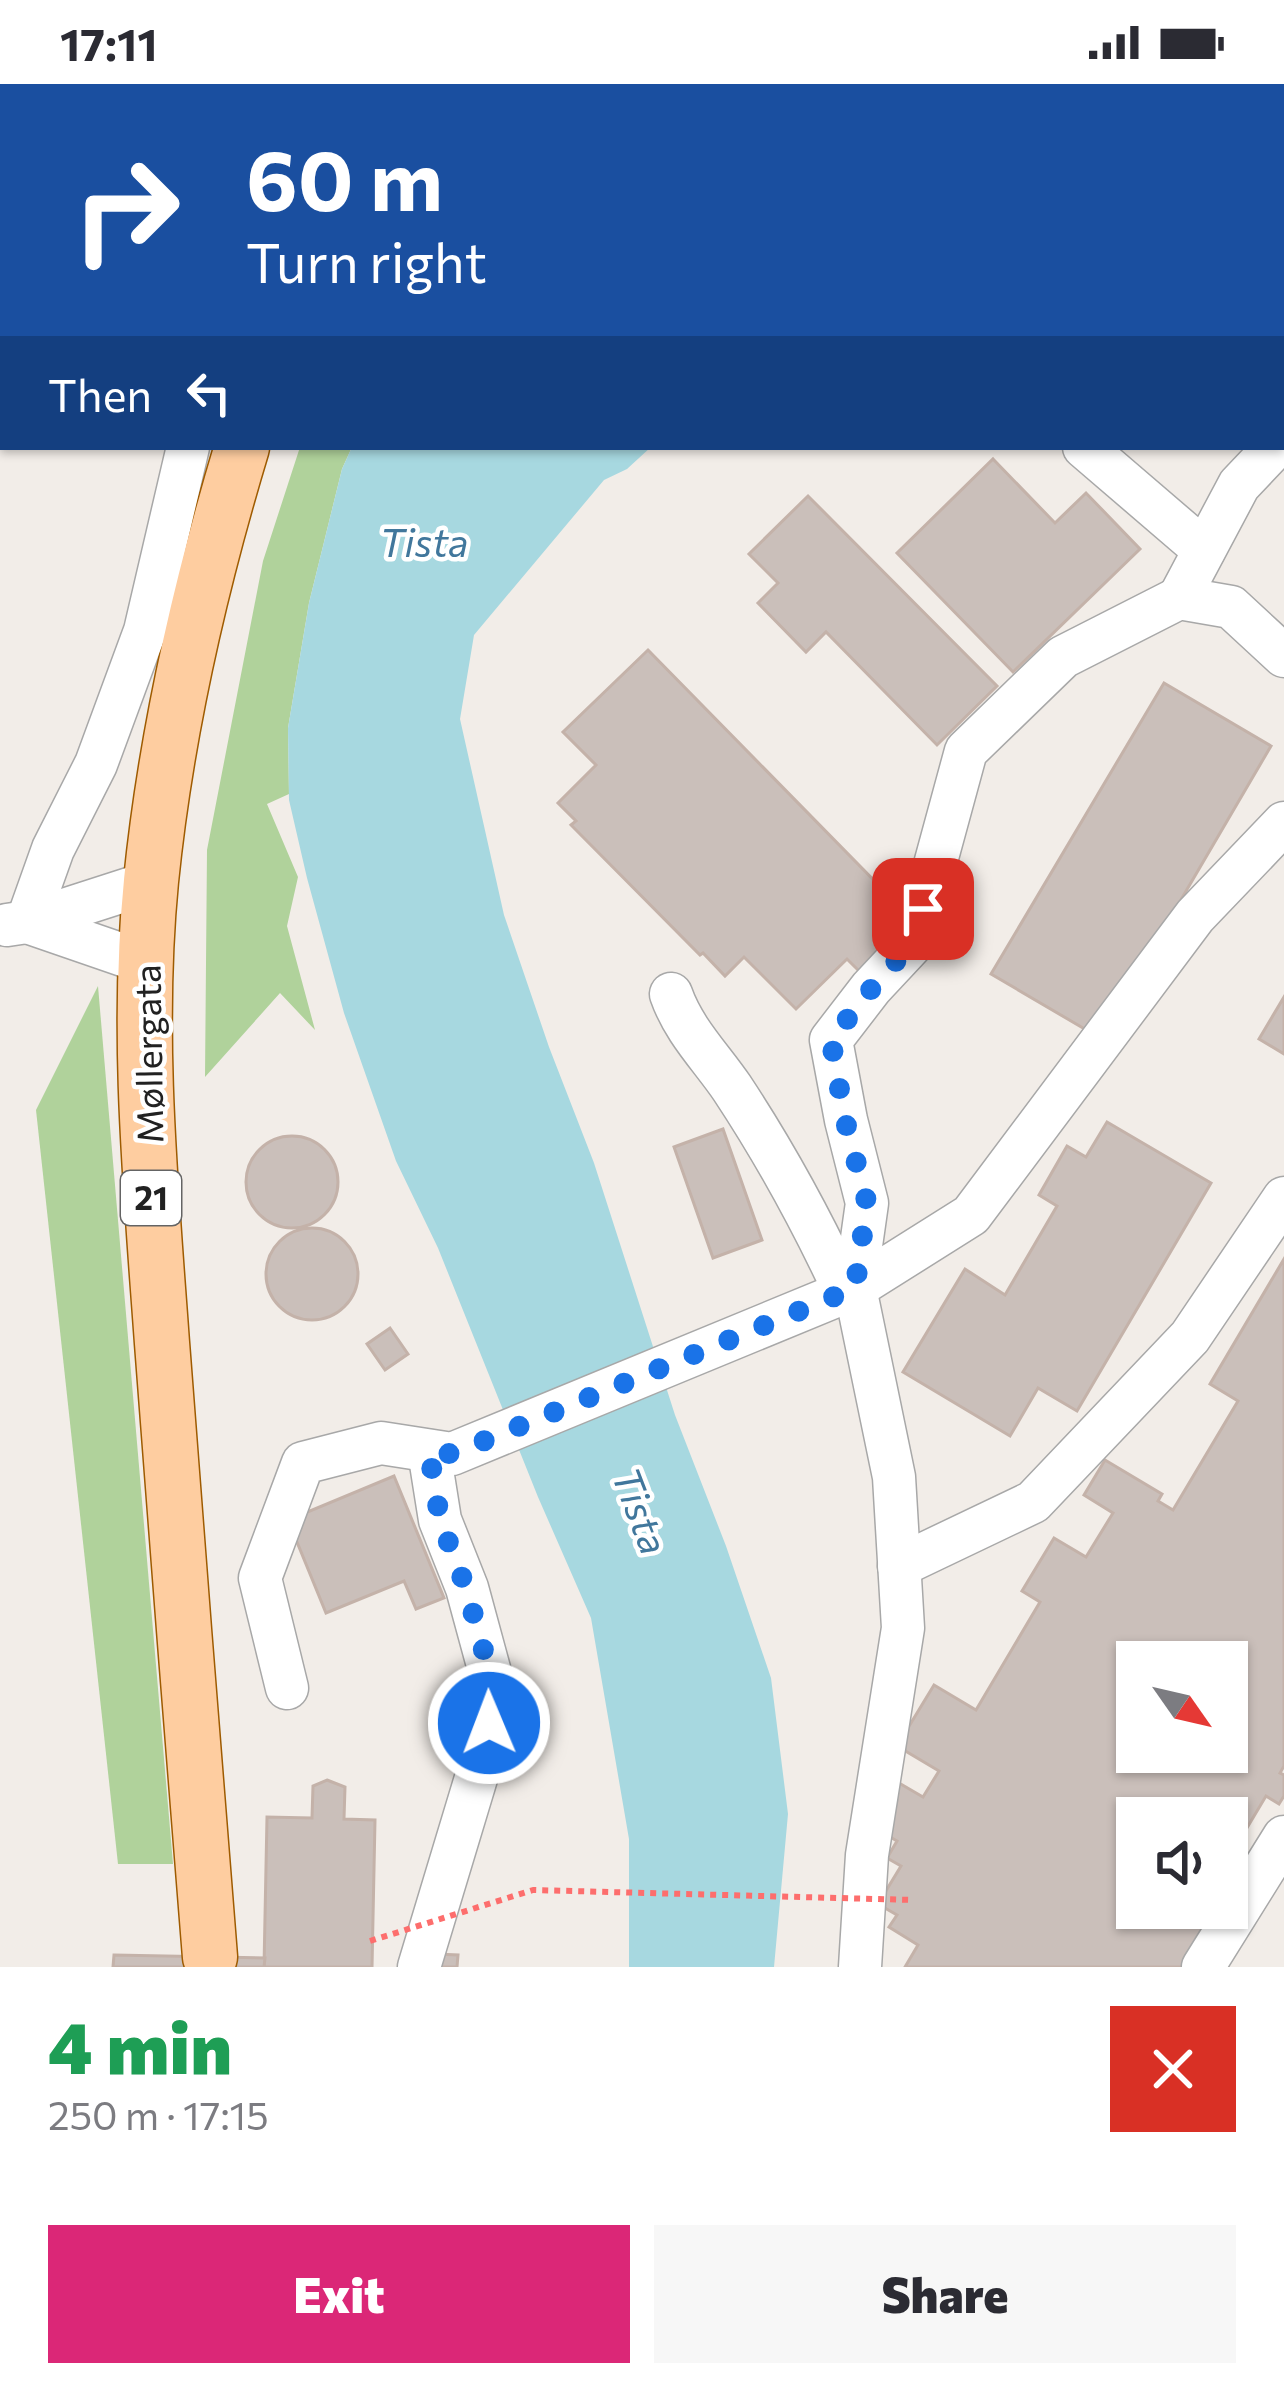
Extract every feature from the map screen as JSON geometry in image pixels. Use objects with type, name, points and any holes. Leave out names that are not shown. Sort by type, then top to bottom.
[{"type":"main road","name":"Møllergata","points":[[210,1957],[151,1193],[146,963],[151,882],[182,674],[241,450]]},
{"type":"lane","points":[[13,924],[96,764],[146,631],[187,450]]},
{"type":"lane","points":[[1087,450],[1204,550]]},
{"type":"lane","points":[[850,1290],[867,1203],[831,1040],[914,941],[966,752],[1063,657],[1179,598],[1239,485],[1272,450]]},
{"type":"lane","points":[[1179,598],[1232,607],[1284,656]]},
{"type":"lane","points":[[287,1688],[260,1578],[303,1463],[381,1443],[441,1453],[850,1290],[971,1215],[1195,916],[1284,823]]},
{"type":"lane","points":[[13,924],[151,882]]},
{"type":"lane","points":[[13,924],[146,963]]},
{"type":"lane","points":[[671,994],[680,1019],[781,1167],[850,1290],[894,1478],[903,1628],[867,1855],[860,1967]]},
{"type":"lane","points":[[899,1566],[1034,1502],[1190,1337],[1284,1198]]},
{"type":"lane","points":[[419,1967],[483,1755],[495,1691],[466,1588],[440,1520],[441,1453]]},
{"type":"lane","points":[[1203,1967],[1284,1838]]},
{"type":"path","points":[[370,1941],[533,1890],[914,1900]]},
{"type":"green space","points":[[299,450],[351,450],[309,603],[288,728],[289,794],[267,804],[298,877],[287,926],[315,1030],[280,993],[205,1077],[207,850],[263,561]]},
{"type":"green space","points":[[98,986],[173,1864],[118,1864],[36,1110]]},
{"type":"water","name":"Tista","points":[[351,450],[648,450],[627,469],[604,480],[474,635],[460,719],[504,915],[594,1163],[675,1415],[771,1678],[788,1814],[774,1967],[629,1967],[629,1839],[591,1618],[438,1248],[396,1161],[344,1013],[289,800],[288,728],[309,603]]},
{"type":"building","points":[[993,459],[1055,523],[1086,493],[1140,549],[1013,672],[897,553]]},
{"type":"building","points":[[808,496],[997,686],[937,745],[826,632],[806,652],[758,603],[778,583],[749,554]]},
{"type":"building","points":[[648,650],[900,907],[889,917],[901,930],[859,971],[847,959],[796,1009],[744,957],[725,976],[700,955],[571,825],[576,821],[558,803],[596,765],[563,732]]},
{"type":"building","points":[[1164,683],[1271,746],[1100,1038],[991,974]]},
{"type":"building","points":[[1284,997],[1284,1054],[1259,1039]]},
{"type":"building","points":[[1107,1122],[1211,1183],[1077,1411],[1038,1388],[1010,1436],[903,1372],[965,1269],[1005,1295],[1057,1206],[1039,1195],[1067,1146],[1086,1157]]},
{"type":"building","points":[[723,1129],[762,1240],[713,1258],[674,1147]]},
{"type":"building","points":[[292,1136],[324,1150],[338,1182],[324,1214],[292,1228],[260,1214],[246,1182],[260,1150]]},
{"type":"building","points":[[312,1228],[344,1242],[358,1274],[344,1306],[312,1320],[280,1306],[266,1274],[280,1242]]},
{"type":"building","points":[[1284,1259],[1284,1766],[1280,1773],[1284,1796],[1279,1804],[1266,1796],[1248,1826],[1248,1797],[1116,1797],[1116,1929],[1219,1929],[1196,1967],[905,1967],[918,1945],[889,1927],[897,1915],[878,1904],[901,1866],[887,1858],[897,1841],[873,1827],[899,1783],[923,1797],[939,1771],[897,1746],[934,1685],[976,1710],[1040,1602],[1022,1591],[1054,1538],[1086,1557],[1113,1513],[1084,1495],[1105,1460],[1162,1494],[1158,1501],[1173,1510],[1238,1401],[1210,1384]]},
{"type":"building","points":[[390,1328],[408,1354],[385,1370],[367,1344]]},
{"type":"building","points":[[394,1476],[444,1598],[416,1609],[404,1581],[326,1613],[288,1520]]},
{"type":"building","points":[[327,1780],[345,1787],[344,1819],[375,1820],[372,1967],[264,1967],[267,1817],[312,1818],[313,1786]]},
{"type":"building","points":[[435,1954],[458,1955],[457,1967],[407,1967]]},
{"type":"building","points":[[114,1955],[265,1958],[264,1967],[113,1967]]},
{"type":"route","points":[[489,1723],[495,1691],[466,1588],[440,1520],[429,1451],[452,1454],[855,1288],[867,1203],[831,1040],[914,941],[923,909]]}]
